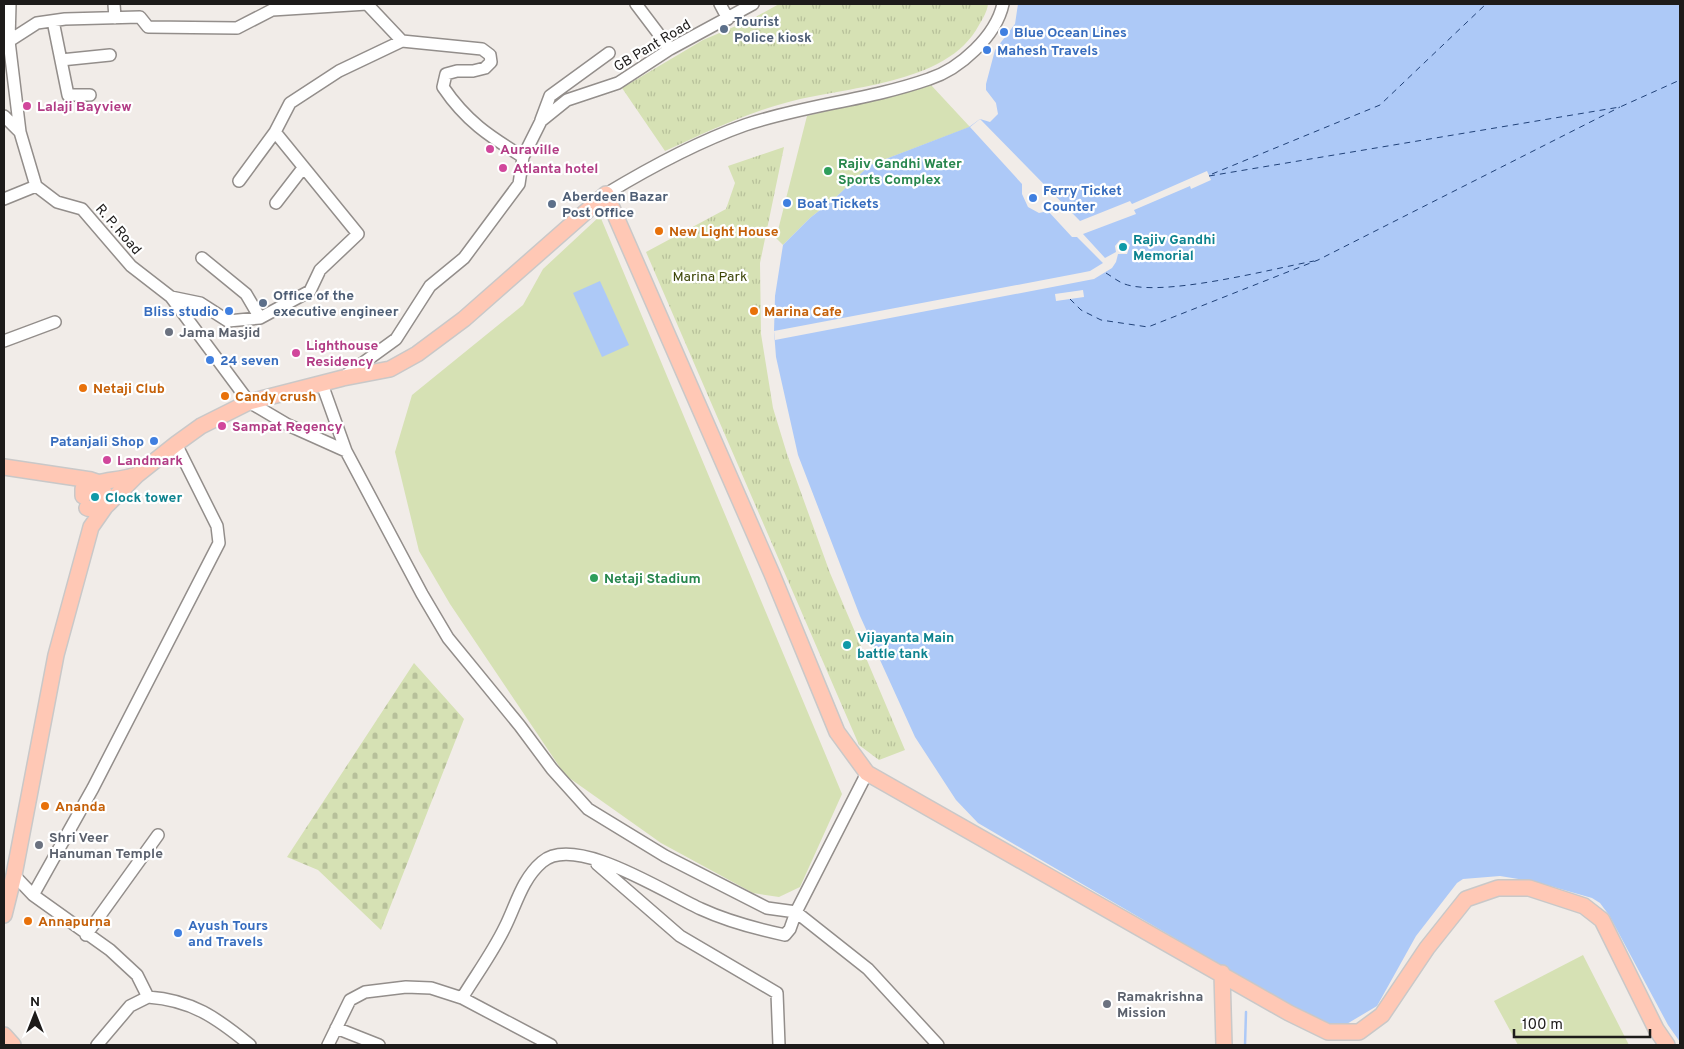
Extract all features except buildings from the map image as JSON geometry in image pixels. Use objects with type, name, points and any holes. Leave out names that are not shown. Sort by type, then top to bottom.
[{"type":"main road","points":[[4,915],[14,875],[56,655],[91,527],[105,507],[137,475],[176,444],[201,426],[249,402],[343,378],[390,369],[417,354],[464,318],[606,194],[772,574],[837,732],[867,773],[1222,973],[1289,1013],[1328,1032],[1359,1032],[1382,1015],[1427,948],[1466,899],[1480,892],[1498,888],[1529,888],[1584,906],[1602,920],[1656,1029],[1667,1045]]},
{"type":"main road","points":[[4,468],[68,476],[100,483]]},
{"type":"main road","points":[[91,527],[83,489],[91,484],[116,482],[137,475]]},
{"type":"main road","points":[[68,476],[77,485],[85,502],[98,510],[105,507]]},
{"type":"main road","points":[[100,483],[106,499],[105,507]]},
{"type":"main road","points":[[1222,973],[1224,1045]]},
{"type":"main road","points":[[4,1035],[13,1045]]},
{"type":"street","points":[[4,199],[36,186],[20,132],[9,41],[10,4]]},
{"type":"street","points":[[114,4],[115,18]]},
{"type":"street","points":[[9,41],[37,24],[53,21],[140,17],[148,27],[237,28],[272,10],[367,4],[402,41]]},
{"type":"street","points":[[636,4],[670,48]]},
{"type":"street","points":[[720,4],[728,19]]},
{"type":"street","name":"GB Pant Road","points":[[343,378],[396,339],[430,286],[464,258],[519,184],[523,158],[540,121],[567,100],[618,83],[670,48],[728,19],[753,4]]},
{"type":"street","points":[[606,194],[641,173],[744,126],[798,110],[826,105],[930,79],[958,64],[981,43],[1001,7]]},
{"type":"street","points":[[53,21],[68,96],[90,95]]},
{"type":"street","points":[[239,181],[275,132],[290,103],[339,71],[402,41],[482,49],[490,55],[491,62],[485,68],[446,74],[444,86],[453,101],[480,131],[523,158]]},
{"type":"street","points":[[540,121],[550,96],[609,53]]},
{"type":"street","points":[[61,60],[110,54]]},
{"type":"street","points":[[4,116],[20,132]]},
{"type":"street","points":[[171,296],[200,303],[228,321],[260,318],[310,291],[320,270],[358,234],[275,132]]},
{"type":"street","points":[[276,203],[303,168]]},
{"type":"street","name":"R. P. Road","points":[[36,186],[58,202],[82,210],[131,266],[171,296],[249,402]]},
{"type":"street","points":[[202,258],[246,294],[260,318]]},
{"type":"street","points":[[4,341],[55,322]]},
{"type":"street","points":[[322,384],[346,451],[422,594],[448,638],[520,726],[552,770],[588,808],[665,856],[767,908],[796,912],[868,969],[938,1045]]},
{"type":"street","points":[[249,402],[288,425],[346,451]]},
{"type":"street","points":[[33,895],[93,788],[219,543],[217,526],[176,444]]},
{"type":"street","points":[[462,998],[505,927],[513,905],[532,872],[542,861],[556,854],[570,853],[588,856],[659,887],[702,910],[762,930],[784,935],[790,929],[796,912],[867,773]]},
{"type":"street","points":[[86,935],[158,835]]},
{"type":"street","points":[[588,856],[680,936],[777,993],[779,1045]]},
{"type":"street","points":[[14,875],[33,895],[86,935],[110,950],[138,975],[148,997]]},
{"type":"street","points":[[328,1045],[350,1000],[365,992],[406,988],[431,988],[462,998],[551,1045]]},
{"type":"street","points":[[96,1045],[130,1006],[148,997],[168,998],[190,1005],[217,1018],[250,1045]]},
{"type":"street","points":[[336,1028],[379,1045]]},
{"type":"green space","points":[[779,4],[988,4],[979,25],[964,45],[943,61],[919,72],[864,87],[809,97],[770,107],[724,124],[665,151],[622,88],[703,40],[750,20]]},
{"type":"green space","name":"Rajiv Gandhi Water Sports Complex","points":[[931,85],[970,127],[870,165],[834,199],[810,218],[783,245],[776,238],[807,116]]},
{"type":"green space","name":"Marina Park","points":[[784,147],[760,263],[761,334],[773,408],[787,454],[830,573],[905,750],[879,760],[859,745],[646,252],[726,209],[735,183],[728,166]]},
{"type":"green space","name":"Netaji Stadium","points":[[600,216],[842,794],[800,887],[779,897],[753,893],[661,843],[565,775],[450,604],[419,551],[395,452],[412,395],[523,305],[543,269]]},
{"type":"green space","points":[[414,663],[464,719],[381,930],[318,870],[287,857]]},
{"type":"green space","points":[[1583,955],[1629,1045],[1518,1045],[1494,1001]]},
{"type":"water","points":[[1018,4],[1680,4],[1680,1042],[1668,1025],[1609,915],[1600,903],[1592,898],[1536,882],[1500,876],[1463,879],[1457,883],[1416,936],[1377,1006],[1345,1025],[1329,1025],[1265,991],[978,823],[956,800],[915,737],[860,616],[798,455],[776,357],[774,331],[775,296],[783,245],[810,218],[834,199],[870,165],[969,127],[980,119],[990,122],[998,114],[996,103],[986,90],[986,84],[995,50],[1015,24]]},
{"type":"water","points":[[600,281],[629,345],[602,357],[573,293]]},
{"type":"pier","points":[[980,119],[1080,221],[1130,201],[1132,204],[1207,171],[1211,180],[1191,189],[1190,186],[1134,210],[1136,214],[1083,234],[1105,258],[1116,252],[1115,246],[1120,240],[1125,240],[1130,245],[1127,254],[1118,254],[1112,268],[1094,279],[775,340],[774,331],[1090,271],[1103,263],[1077,237],[1072,237],[1048,211],[1039,213],[1028,207],[1022,194],[1022,184],[970,127]]},
{"type":"pier","points":[[1083,290],[1084,297],[1056,301],[1055,294]]},
{"type":"waterway","points":[[1245,1045],[1246,1012]]},
{"type":"ferry route","points":[[1212,174],[1380,105],[1486,4]]},
{"type":"ferry route","points":[[1209,176],[1620,107],[1680,80]]},
{"type":"ferry route","points":[[1070,299],[1081,310],[1101,320],[1148,327],[1318,260],[1620,107]]},
{"type":"ferry route","points":[[1106,273],[1122,283],[1139,287],[1161,287],[1215,281],[1314,261]]},
{"type":"place","name":"Tourist Police kiosk","points":[[724,29]]},
{"type":"place","name":"Blue Ocean Lines","points":[[1004,32]]},
{"type":"place","name":"Mahesh Travels","points":[[987,50]]},
{"type":"place","name":"Lalaji Bayview","points":[[27,106]]},
{"type":"place","name":"Auraville","points":[[490,149]]},
{"type":"place","name":"Atlanta hotel","points":[[503,168]]},
{"type":"place","name":"Rajiv Gandhi Water Sports Complex","points":[[828,171]]},
{"type":"place","name":"Ferry Ticket Counter","points":[[1033,198]]},
{"type":"place","name":"Boat Tickets","points":[[787,203]]},
{"type":"place","name":"Aberdeen Bazar Post Office","points":[[552,204]]},
{"type":"place","name":"New Light House","points":[[659,231]]},
{"type":"place","name":"Rajiv Gandhi Memorial","points":[[1123,247]]},
{"type":"place","name":"Office of the executive engineer","points":[[263,303]]},
{"type":"place","name":"Bliss studio","points":[[229,311]]},
{"type":"place","name":"Marina Cafe","points":[[754,311]]},
{"type":"place","name":"Jama Masjid","points":[[169,332]]},
{"type":"place","name":"Lighthouse Residency","points":[[296,353]]},
{"type":"place","name":"24 seven","points":[[210,360]]},
{"type":"place","name":"Netaji Club","points":[[83,388]]},
{"type":"place","name":"Candy crush","points":[[225,396]]},
{"type":"place","name":"Sampat Regency","points":[[222,426]]},
{"type":"place","name":"Patanjali Shop","points":[[154,441]]},
{"type":"place","name":"Landmark","points":[[107,460]]},
{"type":"place","name":"Clock tower","points":[[95,497]]},
{"type":"place","name":"Netaji Stadium","points":[[594,578]]},
{"type":"place","name":"Vijayanta Main battle tank","points":[[847,645]]},
{"type":"place","name":"Ananda","points":[[45,806]]},
{"type":"place","name":"Shri Veer Hanuman Temple","points":[[39,845]]},
{"type":"place","name":"Annapurna","points":[[28,921]]},
{"type":"place","name":"Ayush Tours and Travels","points":[[178,933]]},
{"type":"place","name":"Ramakrishna Mission","points":[[1107,1004]]}]
